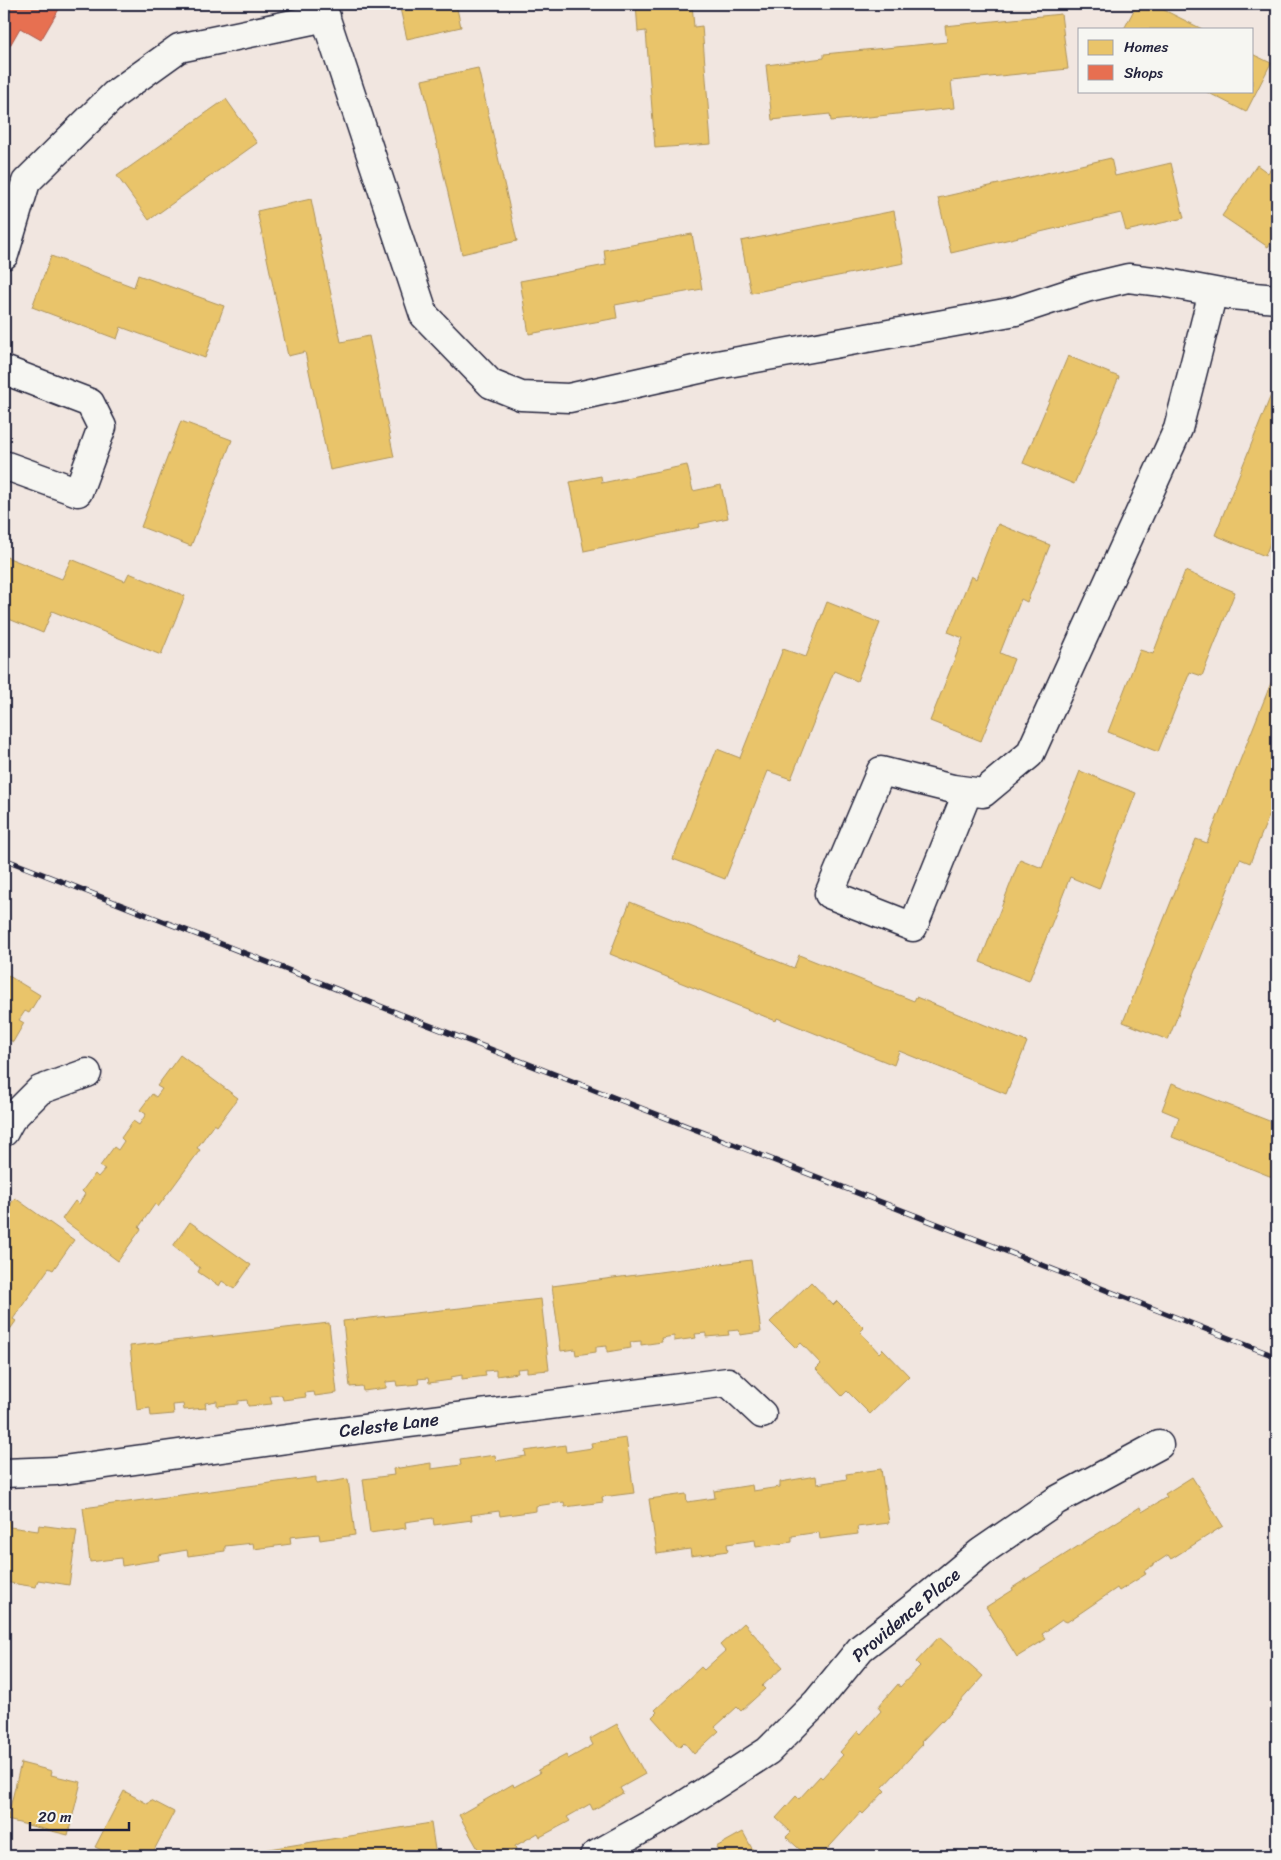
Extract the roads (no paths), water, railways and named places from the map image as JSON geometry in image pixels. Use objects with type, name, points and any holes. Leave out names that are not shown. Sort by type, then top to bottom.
[{"type":"street","points":[[4,255],[26,182],[115,94],[179,48],[323,11],[424,315],[491,384],[521,396],[569,398],[717,365],[1016,311],[1086,288],[1128,278],[1162,282],[1213,292],[1277,299]]},
{"type":"street","points":[[968,791],[913,927],[829,894],[881,771],[953,789],[968,791],[983,793],[1030,754],[1178,429],[1213,292]]},
{"type":"street","points":[[4,370],[90,403],[102,427],[78,492],[4,465]]},
{"type":"street","points":[[4,1132],[12,1119],[40,1090],[87,1073]]},
{"type":"street","name":"Celeste Lane","points":[[4,1473],[56,1471],[306,1436],[728,1382],[762,1414]]},
{"type":"street","name":"Providence Place","points":[[594,1856],[678,1809],[768,1751],[816,1703],[861,1648],[981,1552],[1057,1500],[1159,1445]]},
{"type":"railway","points":[[4,859],[1277,1357]]}]
